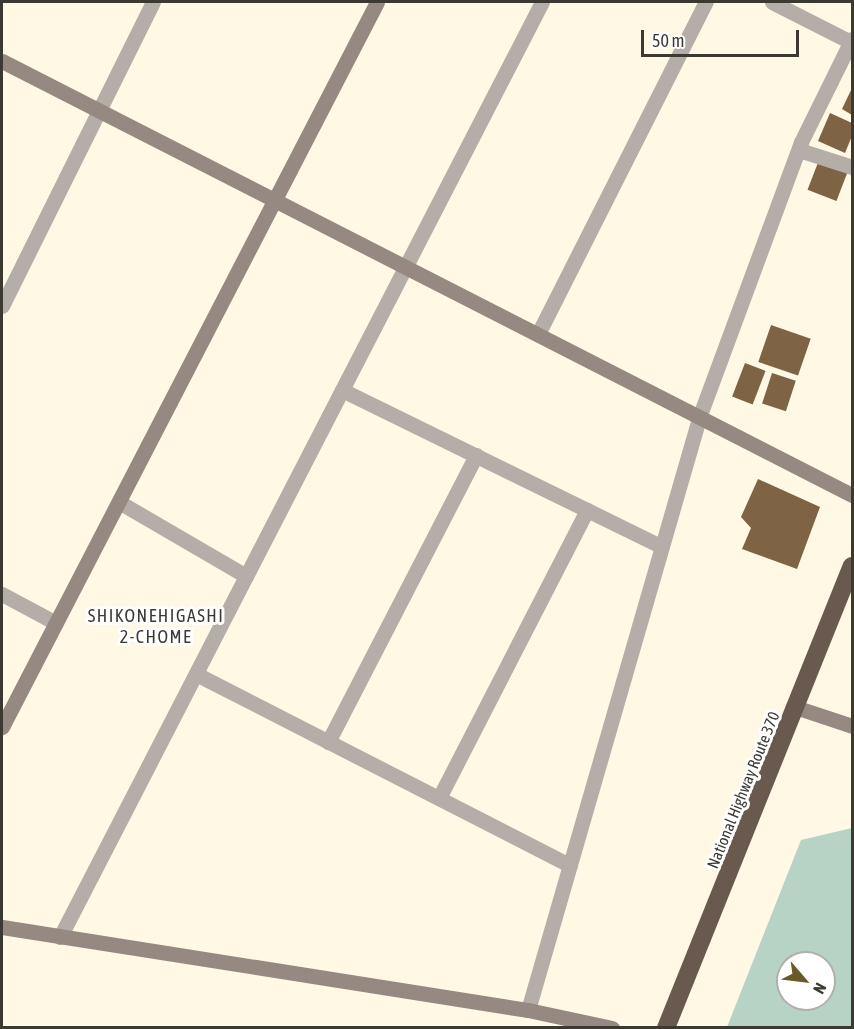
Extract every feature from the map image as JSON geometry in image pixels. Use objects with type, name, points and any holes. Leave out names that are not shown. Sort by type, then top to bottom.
[{"type":"highway","name":"National Highway Route 370","points":[[666,1028],[798,708],[852,566]]},
{"type":"street","points":[[2,306],[153,2]]},
{"type":"street","points":[[60,937],[542,2]]},
{"type":"street","points":[[538,334],[706,2]]},
{"type":"street","points":[[528,1010],[700,415],[799,150],[852,41],[772,2]]},
{"type":"street","points":[[2,727],[274,202],[371,3]]},
{"type":"street","points":[[2,61],[274,202],[700,415],[852,495]]},
{"type":"street","points":[[799,150],[852,167]]},
{"type":"street","points":[[342,390],[662,547]]},
{"type":"street","points":[[328,742],[476,455]]},
{"type":"street","points":[[118,502],[246,576]]},
{"type":"street","points":[[440,798],[587,510]]},
{"type":"street","points":[[2,594],[56,623]]},
{"type":"street","points":[[196,674],[570,865]]},
{"type":"street","points":[[798,708],[852,726]]},
{"type":"street","points":[[2,927],[528,1010],[612,1028]]},
{"type":"green space","points":[[852,828],[852,1027],[727,1027],[801,840]]},
{"type":"building","points":[[852,88],[852,115],[842,109]]},
{"type":"building","points":[[830,113],[852,123],[852,136],[845,153],[818,141]]},
{"type":"building","points":[[819,160],[848,171],[836,201],[808,190]]},
{"type":"building","points":[[771,325],[811,339],[798,376],[758,362]]},
{"type":"building","points":[[745,363],[766,371],[753,404],[732,397]]},
{"type":"building","points":[[772,373],[796,381],[786,411],[762,403]]},
{"type":"building","points":[[758,479],[820,507],[797,569],[742,549],[751,528],[741,517]]},
{"type":"district","name":"SHIKONEHIGASHI 2-CHOME","points":[[156,627]]}]
